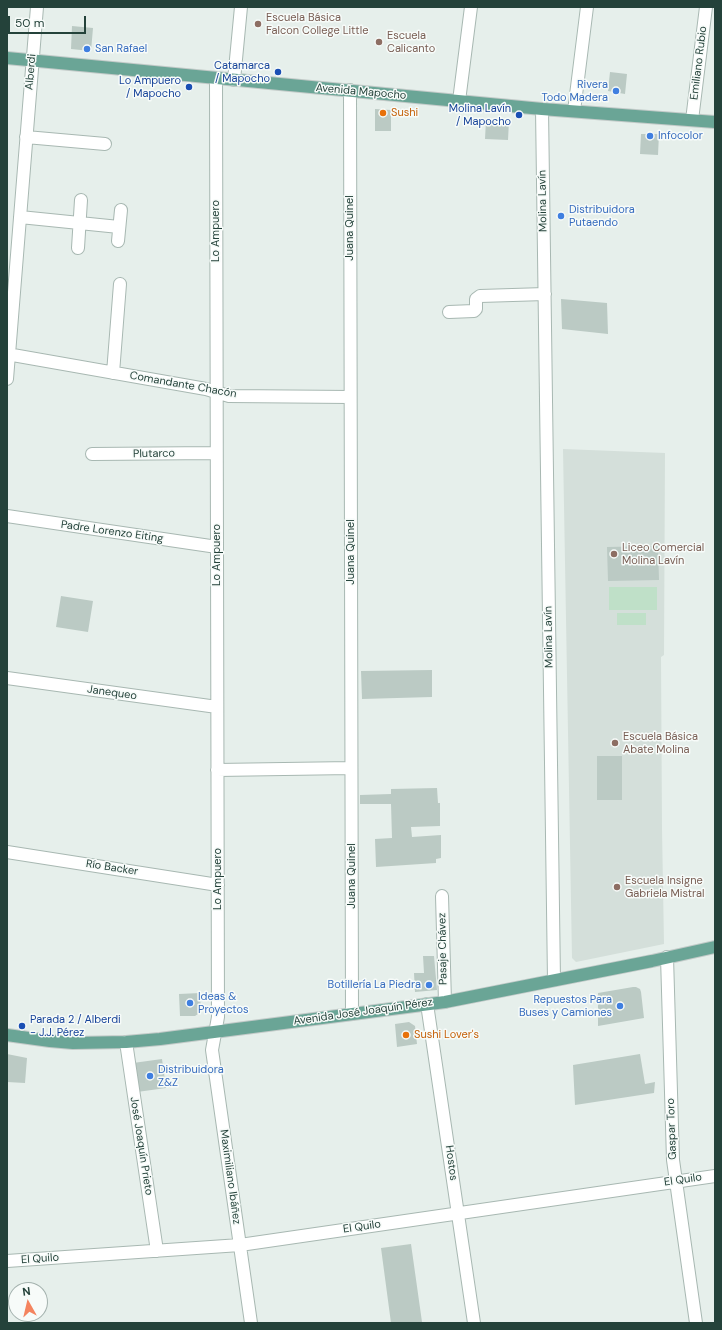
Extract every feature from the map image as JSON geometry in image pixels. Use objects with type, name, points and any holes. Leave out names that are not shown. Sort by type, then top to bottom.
[{"type":"main road","name":"Avenida Mapocho","points":[[7,58],[542,109],[715,122]]},
{"type":"main road","name":"Avenida José Joaquín Pérez","points":[[7,1035],[73,1042],[126,1042],[215,1032],[445,1002],[715,947]]},
{"type":"street","name":"Alberdi","points":[[7,379],[37,7]]},
{"type":"street","points":[[234,80],[241,7]]},
{"type":"street","points":[[460,101],[471,7]]},
{"type":"street","points":[[574,111],[587,7]]},
{"type":"street","name":"Emiliano Rubio","points":[[692,120],[706,7]]},
{"type":"street","name":"Lo Ampuero","points":[[215,1032],[218,1016],[216,78]]},
{"type":"street","name":"Juana Quinel","points":[[350,90],[352,1014]]},
{"type":"street","name":"Molina Lavín","points":[[542,109],[554,980]]},
{"type":"street","points":[[26,137],[105,144]]},
{"type":"street","points":[[78,248],[81,200]]},
{"type":"street","points":[[118,241],[121,210]]},
{"type":"street","points":[[20,217],[120,227]]},
{"type":"street","points":[[113,373],[120,284]]},
{"type":"street","points":[[449,312],[474,311],[476,309],[476,299],[480,296],[545,294]]},
{"type":"street","name":"Comandante Chacón","points":[[8,354],[206,389],[229,396],[350,397]]},
{"type":"street","name":"Plutarco","points":[[92,454],[216,453]]},
{"type":"street","name":"Padre Lorenzo Eiting","points":[[7,516],[217,547]]},
{"type":"street","name":"Janequeo","points":[[7,678],[217,707]]},
{"type":"street","points":[[217,770],[351,768]]},
{"type":"street","name":"Río Backer","points":[[7,852],[218,885]]},
{"type":"street","name":"Pasaje Chávez","points":[[442,896],[445,1002]]},
{"type":"street","name":"Gaspar Toro","points":[[667,957],[672,1148],[696,1323]]},
{"type":"street","name":"Hostos","points":[[428,1004],[474,1323]]},
{"type":"street","name":"Maximiliano Ibáñez","points":[[215,1032],[212,1050],[251,1323]]},
{"type":"street","name":"José Joaquín Prieto","points":[[126,1042],[157,1250]]},
{"type":"street","name":"El Quilo","points":[[7,1261],[240,1245],[715,1176]]},
{"type":"shaded area","points":[[563,449],[665,453],[664,655],[661,657],[664,944],[576,962],[572,958]]},
{"type":"green space","points":[[609,587],[657,587],[657,610],[609,610]]},
{"type":"green space","points":[[617,613],[646,613],[646,625],[617,625]]},
{"type":"building","points":[[72,26],[93,28],[91,51],[71,49]]},
{"type":"building","points":[[610,72],[627,74],[625,94],[608,91]]},
{"type":"building","points":[[375,109],[391,110],[391,131],[375,131]]},
{"type":"building","points":[[486,120],[509,121],[508,140],[485,139]]},
{"type":"building","points":[[641,134],[659,134],[658,155],[640,154]]},
{"type":"building","points":[[561,299],[607,303],[608,334],[562,329]]},
{"type":"building","points":[[658,546],[659,580],[608,581],[607,547]]},
{"type":"building","points":[[61,596],[93,601],[88,632],[56,627]]},
{"type":"building","points":[[432,670],[432,697],[362,699],[361,671]]},
{"type":"building","points":[[597,756],[622,756],[622,800],[597,800]]},
{"type":"building","points":[[437,788],[438,803],[440,803],[440,826],[411,827],[412,837],[441,835],[441,858],[436,859],[436,863],[376,867],[375,839],[392,838],[391,804],[360,804],[360,795],[391,794],[391,789]]},
{"type":"building","points":[[423,956],[434,956],[437,990],[415,992],[414,973],[424,973]]},
{"type":"building","name":"Repuestos Para Buses y Camiones","points":[[633,987],[640,989],[644,1018],[598,1026],[598,993]]},
{"type":"building","name":"Ideas & Proyectos","points":[[200,993],[201,1012],[195,1016],[180,1016],[179,994]]},
{"type":"building","name":"Sushi Lover's","points":[[409,1022],[415,1026],[417,1044],[397,1047],[395,1024]]},
{"type":"building","points":[[7,1054],[27,1058],[25,1083],[7,1082]]},
{"type":"building","points":[[640,1054],[645,1084],[655,1082],[654,1093],[575,1105],[573,1065]]},
{"type":"building","name":"Distribuidora Z&Z","points":[[162,1059],[166,1088],[137,1092],[133,1063]]},
{"type":"building","points":[[411,1244],[422,1322],[391,1323],[381,1248]]},
{"type":"place","name":"Escuela Básica Falcon College Little","points":[[258,24]]},
{"type":"place","name":"Escuela Calicanto","points":[[379,42]]},
{"type":"place","name":"San Rafael","points":[[87,49]]},
{"type":"place","name":"Catamarca / Mapocho","points":[[278,72]]},
{"type":"place","name":"Lo Ampuero / Mapocho","points":[[189,87]]},
{"type":"place","name":"Rivera Todo Madera","points":[[616,91]]},
{"type":"place","name":"Sushi","points":[[383,113]]},
{"type":"place","name":"Molina Lavín / Mapocho","points":[[519,115]]},
{"type":"place","name":"Infocolor","points":[[650,136]]},
{"type":"place","name":"Distribuidora Putaendo","points":[[561,216]]},
{"type":"place","name":"Liceo Comercial Molina Lavín","points":[[614,554]]},
{"type":"place","name":"Escuela Básica Abate Molina","points":[[615,743]]},
{"type":"place","name":"Escuela Insigne Gabriela Mistral","points":[[617,887]]},
{"type":"place","name":"Botillería La Piedra","points":[[429,985]]},
{"type":"place","name":"Ideas & Proyectos","points":[[190,1003]]},
{"type":"place","name":"Repuestos Para Buses y Camiones","points":[[620,1006]]},
{"type":"place","name":"Parada 2 / Alberdi - J.J. Pérez","points":[[22,1026]]},
{"type":"place","name":"Sushi Lover's","points":[[406,1035]]},
{"type":"place","name":"Distribuidora Z&Z","points":[[150,1076]]}]
